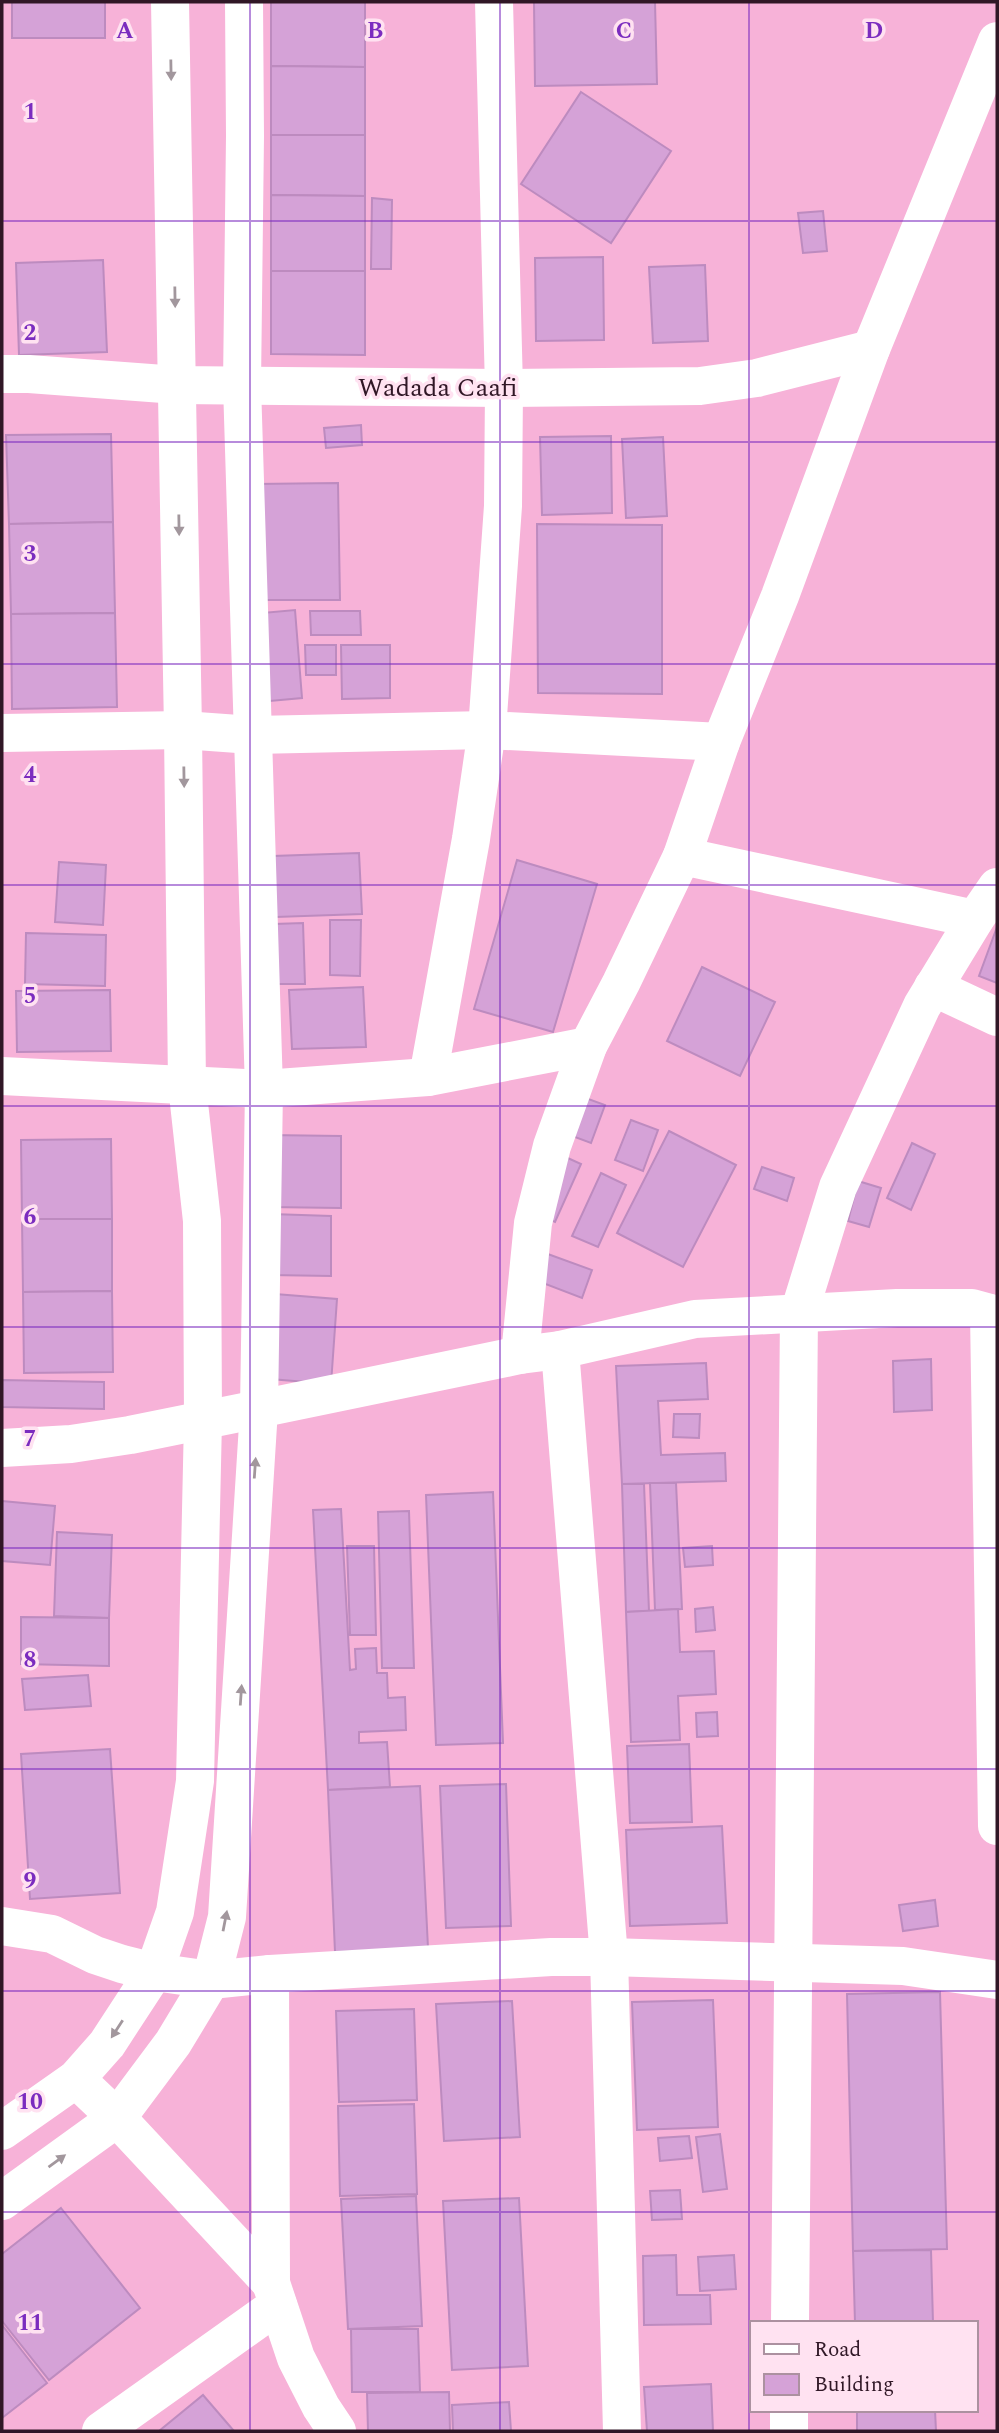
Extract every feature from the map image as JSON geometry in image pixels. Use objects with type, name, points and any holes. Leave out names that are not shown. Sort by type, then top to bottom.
[{"type":"street","points":[[2,2131],[76,2079],[107,2044],[154,1972],[174,1912],[195,1781],[203,1420],[202,1221],[187,1085],[170,2]]},
{"type":"street","points":[[2,2201],[117,2118],[173,2043],[211,1980],[227,1917],[259,1409],[264,1089],[242,385],[244,2]]},
{"type":"street","points":[[428,1077],[471,839],[487,730],[503,506],[504,388],[495,2]]},
{"type":"street","points":[[520,1354],[533,1223],[552,1146],[588,1046],[682,856],[720,742],[780,596],[871,349],[997,41]]},
{"type":"street","name":"Wadada Caafi","points":[[2,374],[177,385],[504,388],[700,386],[757,379],[871,349]]},
{"type":"street","points":[[2,733],[183,730],[253,734],[487,730],[720,742]]},
{"type":"street","points":[[682,856],[975,919]]},
{"type":"street","points":[[790,2321],[799,1313],[838,1187],[933,987],[997,887]]},
{"type":"street","points":[[933,987],[997,1017]]},
{"type":"street","points":[[2,1076],[264,1089],[428,1077],[588,1046]]},
{"type":"street","points":[[2,1448],[71,1444],[130,1435],[520,1354],[560,1350],[695,1319],[897,1308],[972,1308],[993,1314],[997,1826]]},
{"type":"street","points":[[560,1350],[609,1957],[622,2431]]},
{"type":"street","points":[[2,1926],[52,1934],[95,1955],[154,1972],[211,1980],[551,1956],[903,1966],[997,1980]]},
{"type":"street","points":[[270,1974],[274,2294],[296,2358],[321,2407],[337,2431]]},
{"type":"street","points":[[76,2079],[117,2118],[274,2294]]},
{"type":"street","points":[[101,2431],[274,2294]]},
{"type":"street","points":[[789,2412],[789,2431]]},
{"type":"building","points":[[12,2],[105,2],[105,38],[12,38]]},
{"type":"building","points":[[271,2],[365,2],[365,67],[271,66]]},
{"type":"building","points":[[534,2],[655,2],[657,84],[535,86]]},
{"type":"building","points":[[271,66],[365,67],[365,135],[271,135]]},
{"type":"building","points":[[581,92],[671,151],[611,243],[521,184]]},
{"type":"building","points":[[271,135],[365,135],[365,196],[271,195]]},
{"type":"building","points":[[271,195],[365,196],[365,271],[271,271]]},
{"type":"building","points":[[372,198],[392,200],[391,269],[371,269]]},
{"type":"building","points":[[823,211],[827,251],[803,253],[798,213]]},
{"type":"building","points":[[603,257],[604,340],[536,341],[535,258]]},
{"type":"building","points":[[103,260],[107,352],[19,355],[16,263]]},
{"type":"building","points":[[705,265],[708,341],[653,343],[649,267]]},
{"type":"building","points":[[271,271],[365,271],[365,355],[271,354]]},
{"type":"building","points":[[361,425],[362,445],[326,448],[324,428]]},
{"type":"building","points":[[111,434],[113,522],[9,524],[6,435]]},
{"type":"building","points":[[611,436],[612,513],[542,515],[540,437]]},
{"type":"building","points":[[663,437],[667,516],[626,518],[622,439]]},
{"type":"building","points":[[338,483],[340,600],[252,600],[250,484]]},
{"type":"building","points":[[113,522],[115,613],[11,614],[9,524]]},
{"type":"building","points":[[537,524],[662,525],[662,694],[538,693]]},
{"type":"building","points":[[295,610],[302,698],[259,702],[251,614]]},
{"type":"building","points":[[310,611],[360,611],[361,635],[311,635]]},
{"type":"building","points":[[115,613],[117,707],[12,709],[11,614]]},
{"type":"building","points":[[305,645],[336,645],[336,675],[306,675]]},
{"type":"building","points":[[341,645],[390,645],[390,698],[342,699]]},
{"type":"building","points":[[359,853],[362,914],[276,917],[273,856]]},
{"type":"building","points":[[517,860],[597,884],[553,1032],[474,1009]]},
{"type":"building","points":[[59,862],[106,865],[103,925],[55,922]]},
{"type":"building","points":[[330,920],[361,920],[360,976],[330,975]]},
{"type":"building","points":[[303,923],[305,984],[276,984],[274,924]]},
{"type":"building","points":[[997,927],[997,983],[979,976]]},
{"type":"building","points":[[26,933],[106,935],[105,986],[25,984]]},
{"type":"building","points":[[702,967],[775,1002],[740,1076],[667,1041]]},
{"type":"building","points":[[363,987],[366,1047],[292,1049],[289,990]]},
{"type":"building","points":[[110,990],[111,1051],[17,1052],[16,991]]},
{"type":"building","points":[[569,1092],[605,1105],[591,1143],[556,1130]]},
{"type":"building","points":[[631,1120],[658,1130],[643,1171],[615,1160]]},
{"type":"building","points":[[669,1131],[736,1165],[683,1267],[617,1233]]},
{"type":"building","points":[[268,1135],[341,1136],[341,1208],[268,1207]]},
{"type":"building","points":[[111,1139],[112,1219],[22,1219],[21,1140]]},
{"type":"building","points":[[912,1143],[935,1154],[911,1210],[887,1198]]},
{"type":"building","points":[[548,1149],[581,1164],[555,1222],[522,1207]]},
{"type":"building","points":[[762,1167],[794,1178],[787,1201],[754,1189]]},
{"type":"building","points":[[601,1173],[626,1185],[598,1247],[572,1236]]},
{"type":"building","points":[[858,1181],[881,1188],[869,1227],[848,1221]]},
{"type":"building","points":[[271,1214],[331,1216],[331,1276],[270,1275]]},
{"type":"building","points":[[22,1219],[112,1219],[112,1291],[23,1292]]},
{"type":"building","points":[[545,1253],[592,1270],[582,1298],[535,1280]]},
{"type":"building","points":[[112,1291],[113,1372],[24,1373],[23,1292]]},
{"type":"building","points":[[275,1294],[337,1299],[331,1384],[270,1379]]},
{"type":"building","points":[[931,1359],[932,1410],[894,1412],[893,1361]]},
{"type":"building","points":[[706,1363],[708,1399],[658,1401],[661,1455],[725,1453],[726,1481],[622,1484],[616,1366]]},
{"type":"building","points":[[2,1380],[104,1382],[104,1409],[2,1407]]},
{"type":"building","points":[[674,1414],[700,1414],[699,1438],[673,1437]]},
{"type":"building","points":[[650,1483],[676,1483],[682,1609],[655,1610]]},
{"type":"building","points":[[622,1484],[644,1484],[649,1611],[626,1612]]},
{"type":"building","points":[[493,1492],[503,1743],[436,1745],[426,1495]]},
{"type":"building","points":[[2,1501],[55,1506],[50,1565],[2,1561]]},
{"type":"building","points":[[341,1509],[350,1670],[356,1669],[355,1649],[376,1648],[377,1673],[387,1673],[388,1698],[405,1697],[406,1730],[359,1732],[359,1743],[387,1742],[390,1787],[328,1790],[313,1510]]},
{"type":"building","points":[[409,1511],[414,1668],[382,1668],[378,1512]]},
{"type":"building","points":[[57,1532],[112,1535],[109,1618],[54,1616]]},
{"type":"building","points":[[347,1546],[374,1546],[376,1635],[350,1635]]},
{"type":"building","points":[[712,1546],[713,1565],[685,1567],[683,1548]]},
{"type":"building","points":[[713,1607],[715,1630],[696,1632],[695,1609]]},
{"type":"building","points":[[678,1609],[680,1652],[714,1651],[716,1694],[678,1696],[680,1740],[631,1742],[626,1612]]},
{"type":"building","points":[[21,1617],[109,1618],[109,1666],[21,1664]]},
{"type":"building","points":[[88,1675],[91,1706],[25,1710],[22,1679]]},
{"type":"building","points":[[717,1712],[718,1736],[697,1737],[696,1713]]},
{"type":"building","points":[[689,1744],[692,1822],[630,1823],[627,1746]]},
{"type":"building","points":[[110,1749],[120,1893],[30,1899],[21,1754]]},
{"type":"building","points":[[506,1784],[511,1926],[446,1928],[440,1786]]},
{"type":"building","points":[[420,1786],[428,1948],[335,1952],[328,1790]]},
{"type":"building","points":[[722,1826],[727,1923],[630,1926],[626,1830]]},
{"type":"building","points":[[935,1900],[938,1926],[903,1931],[899,1905]]},
{"type":"building","points":[[940,1992],[947,2249],[853,2251],[847,1994]]},
{"type":"building","points":[[713,2000],[718,2127],[637,2130],[632,2002]]},
{"type":"building","points":[[512,2001],[520,2137],[444,2141],[436,2004]]},
{"type":"building","points":[[414,2009],[417,2100],[339,2102],[336,2011]]},
{"type":"building","points":[[414,2104],[417,2194],[340,2196],[338,2106]]},
{"type":"building","points":[[720,2134],[727,2189],[703,2192],[696,2137]]},
{"type":"building","points":[[689,2136],[692,2158],[660,2161],[658,2138]]},
{"type":"building","points":[[680,2190],[682,2219],[652,2220],[650,2191]]},
{"type":"building","points":[[416,2196],[422,2326],[348,2329],[341,2199]]},
{"type":"building","points":[[519,2198],[528,2366],[452,2370],[443,2201]]},
{"type":"building","points":[[61,2208],[140,2308],[49,2380],[2,2321],[2,2254]]},
{"type":"building","points":[[931,2250],[933,2321],[855,2321],[853,2251]]},
{"type":"building","points":[[676,2255],[677,2295],[710,2295],[711,2324],[644,2325],[643,2256]]},
{"type":"building","points":[[734,2255],[736,2289],[700,2291],[698,2257]]},
{"type":"building","points":[[2,2325],[47,2383],[2,2418]]},
{"type":"building","points":[[351,2329],[418,2329],[420,2392],[352,2392]]},
{"type":"building","points":[[711,2384],[713,2431],[647,2431],[644,2387]]},
{"type":"building","points":[[449,2392],[450,2431],[368,2431],[367,2393]]},
{"type":"building","points":[[203,2395],[234,2431],[159,2431]]},
{"type":"building","points":[[509,2402],[511,2431],[453,2431],[452,2405]]},
{"type":"building","points":[[857,2412],[935,2412],[936,2431],[857,2431]]}]
